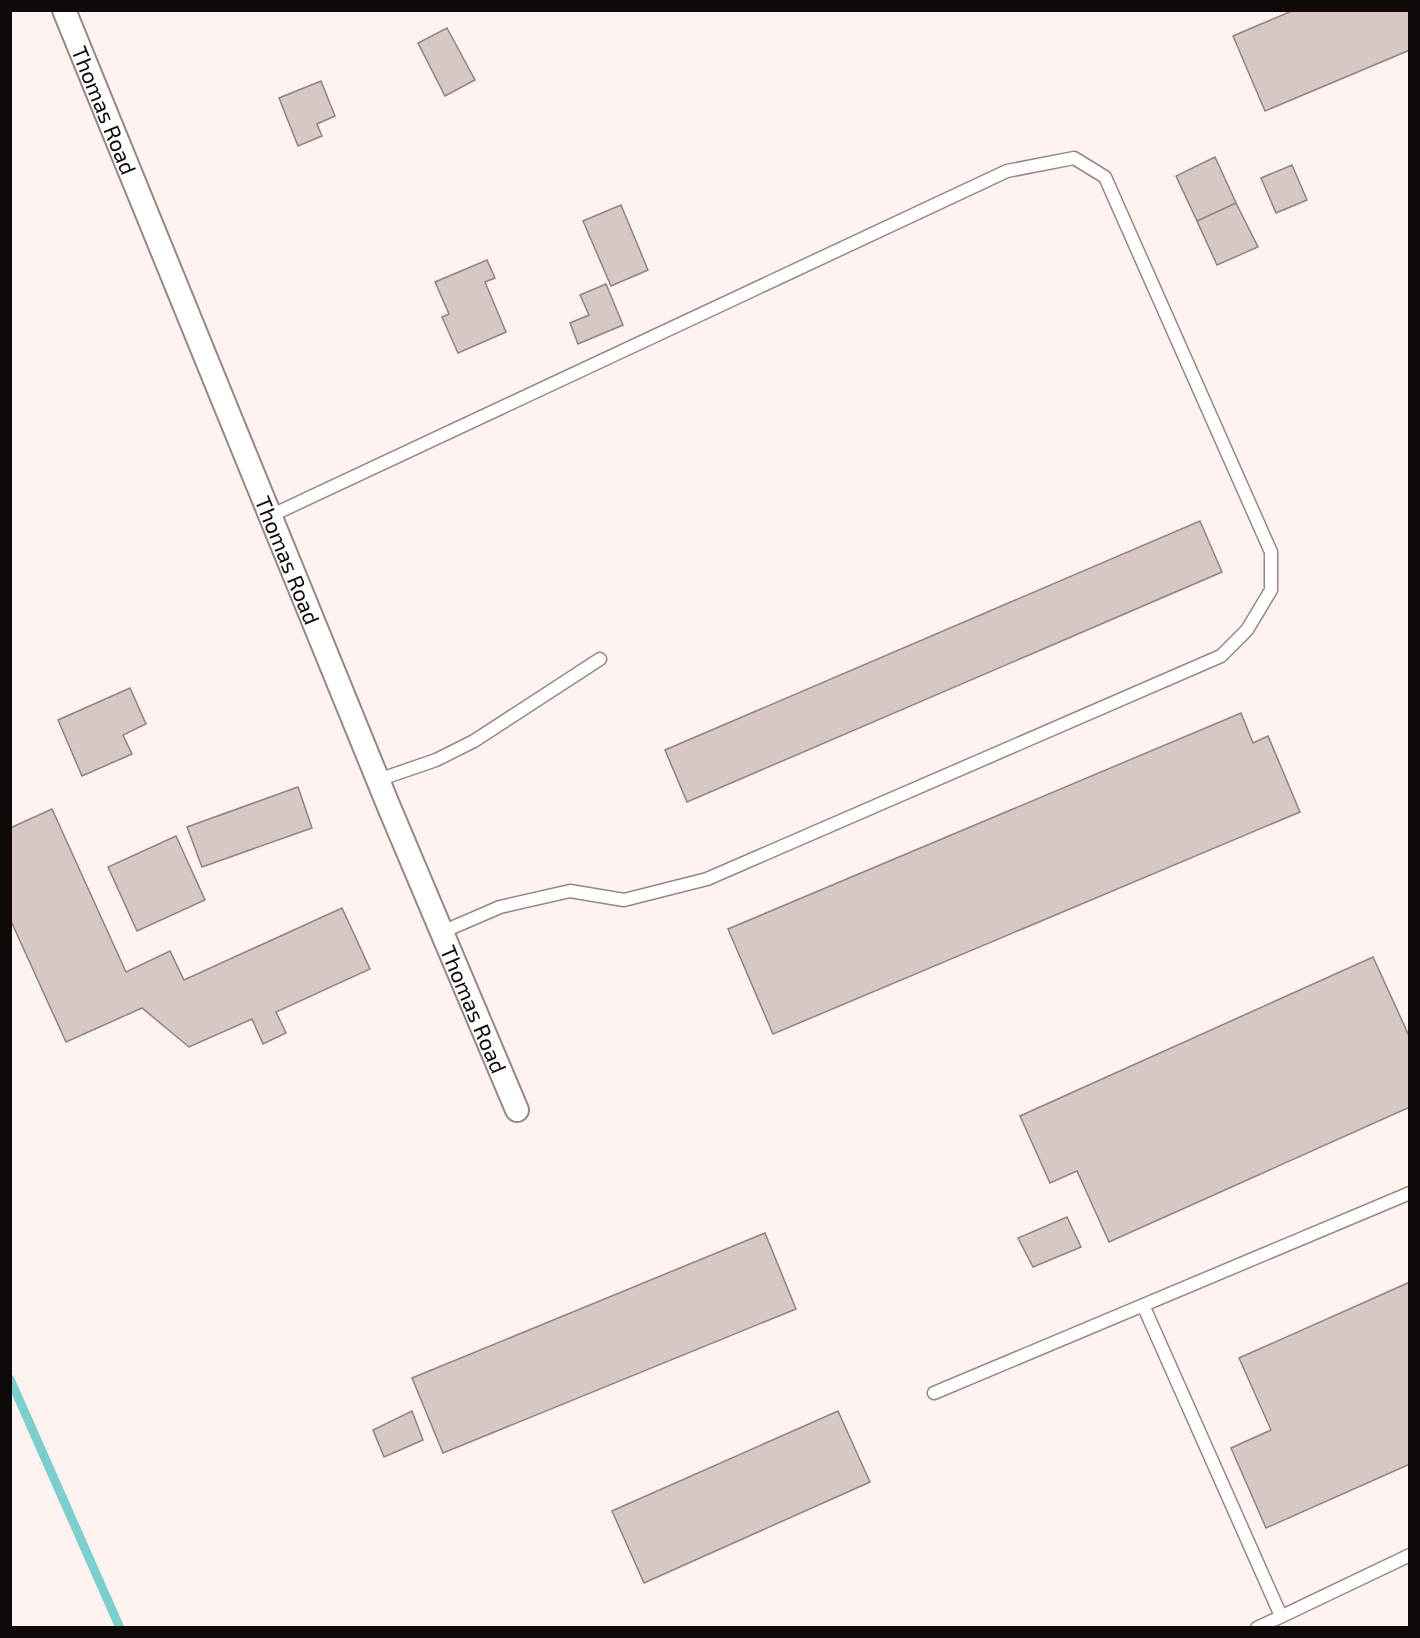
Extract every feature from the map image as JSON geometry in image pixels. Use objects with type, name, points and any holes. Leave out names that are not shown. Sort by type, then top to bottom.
[{"type":"street","name":"Thomas Road","points":[[64,10],[378,780],[517,1110]]},
{"type":"lane","points":[[270,516],[1007,171],[1074,158],[1106,177],[1271,552],[1271,590],[1247,630],[1221,656],[707,879],[624,900],[570,891],[500,907],[442,932]]},
{"type":"lane","points":[[378,780],[436,760],[474,741],[600,659]]},
{"type":"lane","points":[[934,1393],[1410,1193]]},
{"type":"lane","points":[[1143,1305],[1281,1616]]},
{"type":"lane","points":[[1257,1628],[1410,1555]]},
{"type":"building","points":[[1294,10],[1410,10],[1410,50],[1265,111],[1233,36]]},
{"type":"building","points":[[447,28],[475,80],[445,96],[418,43]]},
{"type":"building","points":[[321,81],[335,116],[317,124],[322,136],[298,146],[279,98]]},
{"type":"building","points":[[1215,157],[1236,203],[1197,221],[1176,176]]},
{"type":"building","points":[[1292,165],[1307,200],[1276,213],[1261,178]]},
{"type":"building","points":[[1236,203],[1258,247],[1217,265],[1197,221]]},
{"type":"building","points":[[621,205],[648,270],[611,286],[583,221]]},
{"type":"building","points":[[487,260],[495,278],[485,282],[506,332],[458,353],[442,317],[449,314],[435,282]]},
{"type":"building","points":[[606,284],[623,325],[578,344],[570,323],[589,315],[580,295]]},
{"type":"building","points":[[1200,521],[1222,572],[687,802],[665,750]]},
{"type":"building","points":[[130,688],[146,724],[123,735],[132,754],[82,776],[58,720]]},
{"type":"building","points":[[1241,713],[1253,743],[1268,736],[1300,812],[773,1034],[728,929]]},
{"type":"building","points":[[298,787],[312,828],[202,867],[187,827]]},
{"type":"building","points":[[52,809],[126,972],[170,951],[184,980],[342,908],[370,969],[276,1012],[286,1033],[263,1044],[252,1019],[189,1047],[142,1008],[66,1042],[10,919],[10,828]]},
{"type":"building","points":[[176,836],[205,900],[137,931],[108,867]]},
{"type":"building","points":[[1373,957],[1410,1038],[1410,1107],[1109,1242],[1077,1171],[1050,1183],[1020,1116]]},
{"type":"building","points":[[1067,1217],[1081,1247],[1033,1267],[1018,1238]]},
{"type":"building","points":[[765,1233],[796,1309],[443,1453],[412,1378]]},
{"type":"building","points":[[1410,1282],[1410,1464],[1266,1528],[1231,1448],[1271,1430],[1239,1358]]},
{"type":"building","points":[[412,1411],[423,1440],[384,1457],[373,1430]]},
{"type":"building","points":[[838,1411],[870,1482],[644,1583],[612,1511]]},
{"type":"waterway","points":[[10,1379],[120,1628]]}]
